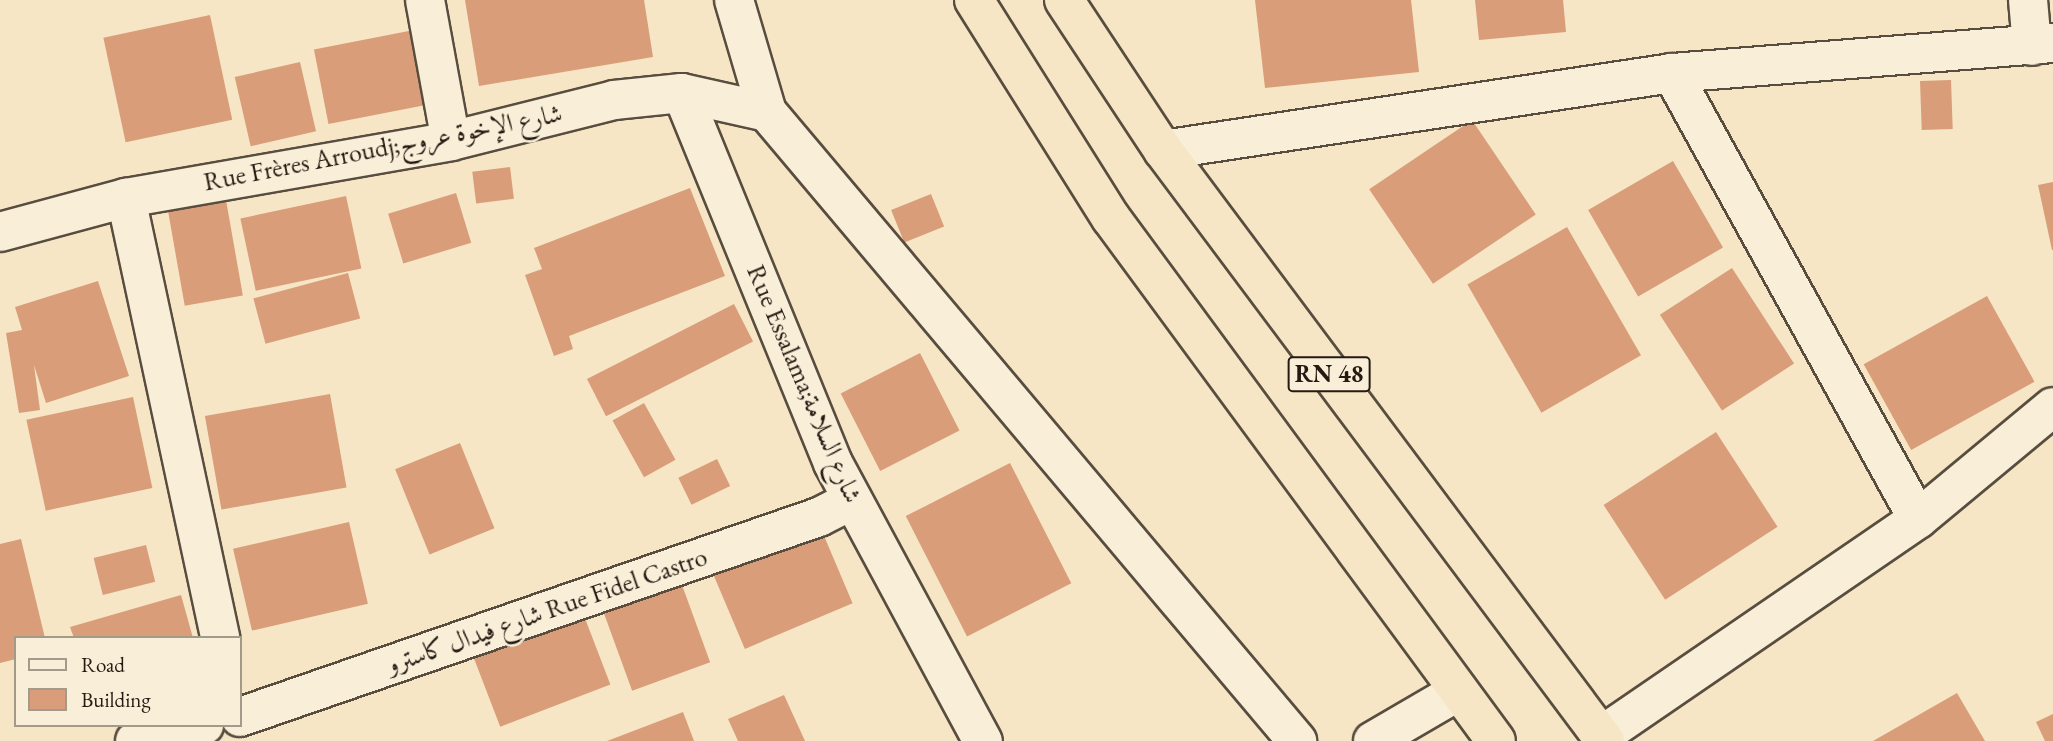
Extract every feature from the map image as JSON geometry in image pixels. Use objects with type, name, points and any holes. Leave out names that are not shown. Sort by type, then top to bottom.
[{"type":"highway","name":"RN 48","points":[[974,0],[1111,218],[1496,741]]},
{"type":"highway","name":"RN 48","points":[[1065,0],[1163,150],[1603,738]]},
{"type":"street","points":[[425,0],[451,141]]},
{"type":"street","points":[[734,0],[767,112],[1297,741]]},
{"type":"street","points":[[1163,150],[1672,73],[2042,44],[2028,0]]},
{"type":"street","points":[[1672,73],[1918,519]]},
{"type":"street","name":"Rue Frères Arroudj;شارع الإخوة عروج","points":[[0,232],[126,198],[451,141],[614,100],[682,93],[767,112]]},
{"type":"street","name":"Rue Essalama;شارع السلامة","points":[[682,93],[852,500],[983,741]]},
{"type":"street","points":[[126,198],[220,636]]},
{"type":"street","points":[[1603,738],[1918,519],[2053,407]]},
{"type":"street","name":"شارع فيدال كاسترو Rue Fidel Castro","points":[[242,716],[819,517],[852,500]]},
{"type":"street","points":[[1373,741],[1459,691]]},
{"type":"street","points":[[135,741],[195,727]]},
{"type":"building","points":[[465,0],[644,0],[653,57],[479,86]]},
{"type":"building","points":[[1255,0],[1411,0],[1419,72],[1265,88]]},
{"type":"building","points":[[1475,0],[1563,0],[1566,32],[1479,40]]},
{"type":"building","points":[[210,15],[232,120],[126,142],[103,38]]},
{"type":"building","points":[[419,29],[434,104],[328,124],[314,49]]},
{"type":"building","points":[[300,62],[316,131],[251,146],[235,77]]},
{"type":"building","points":[[1951,80],[1953,129],[1922,130],[1920,81]]},
{"type":"building","points":[[1472,120],[1536,215],[1433,284],[1369,189]]},
{"type":"building","points":[[1673,161],[1723,248],[1638,297],[1588,210]]},
{"type":"building","points":[[510,167],[514,199],[476,203],[472,172]]},
{"type":"building","points":[[2053,182],[2053,250],[2052,250],[2038,185]]},
{"type":"building","points":[[690,188],[725,276],[569,336],[573,349],[554,356],[525,275],[542,269],[534,248]]},
{"type":"building","points":[[456,193],[471,243],[403,263],[388,214]]},
{"type":"building","points":[[931,194],[944,226],[904,243],[891,210]]},
{"type":"building","points":[[346,196],[361,268],[256,291],[240,218]]},
{"type":"building","points":[[226,200],[243,296],[185,306],[168,210]]},
{"type":"building","points":[[1567,227],[1641,355],[1541,413],[1467,284]]},
{"type":"building","points":[[1732,268],[1794,364],[1722,410],[1660,315]]},
{"type":"building","points":[[348,273],[360,318],[266,344],[253,298]]},
{"type":"building","points":[[98,281],[129,376],[46,403],[34,365],[40,410],[19,413],[6,333],[22,330],[15,307]]},
{"type":"building","points":[[1987,296],[2035,382],[1911,450],[1864,364]]},
{"type":"building","points":[[734,304],[753,341],[606,416],[587,379]]},
{"type":"building","points":[[920,353],[959,431],[880,471],[841,393]]},
{"type":"building","points":[[330,394],[346,488],[221,510],[205,416]]},
{"type":"building","points":[[133,397],[152,488],[46,511],[26,420]]},
{"type":"building","points":[[644,403],[676,460],[644,477],[613,420]]},
{"type":"building","points":[[1716,432],[1778,527],[1665,600],[1604,505]]},
{"type":"building","points":[[460,443],[494,528],[430,555],[395,469]]},
{"type":"building","points":[[717,459],[730,486],[692,505],[678,478]]},
{"type":"building","points":[[1010,463],[1071,583],[967,636],[906,516]]},
{"type":"building","points":[[349,522],[368,604],[252,631],[233,549]]},
{"type":"building","points":[[819,524],[853,603],[745,649],[711,570]]},
{"type":"building","points":[[21,539],[45,636],[14,636],[14,660],[0,663],[0,544]]},
{"type":"building","points":[[146,545],[155,582],[103,595],[94,558]]},
{"type":"building","points":[[678,574],[710,662],[632,691],[600,602]]},
{"type":"building","points":[[181,595],[192,636],[73,636],[70,627]]},
{"type":"building","points":[[581,608],[610,685],[500,727],[471,650]]},
{"type":"building","points":[[1957,693],[1985,741],[1873,741]]},
{"type":"building","points":[[784,695],[805,741],[738,741],[728,719]]},
{"type":"building","points":[[683,712],[694,741],[607,741]]},
{"type":"building","points":[[2053,714],[2053,741],[2045,741],[2036,722]]}]
